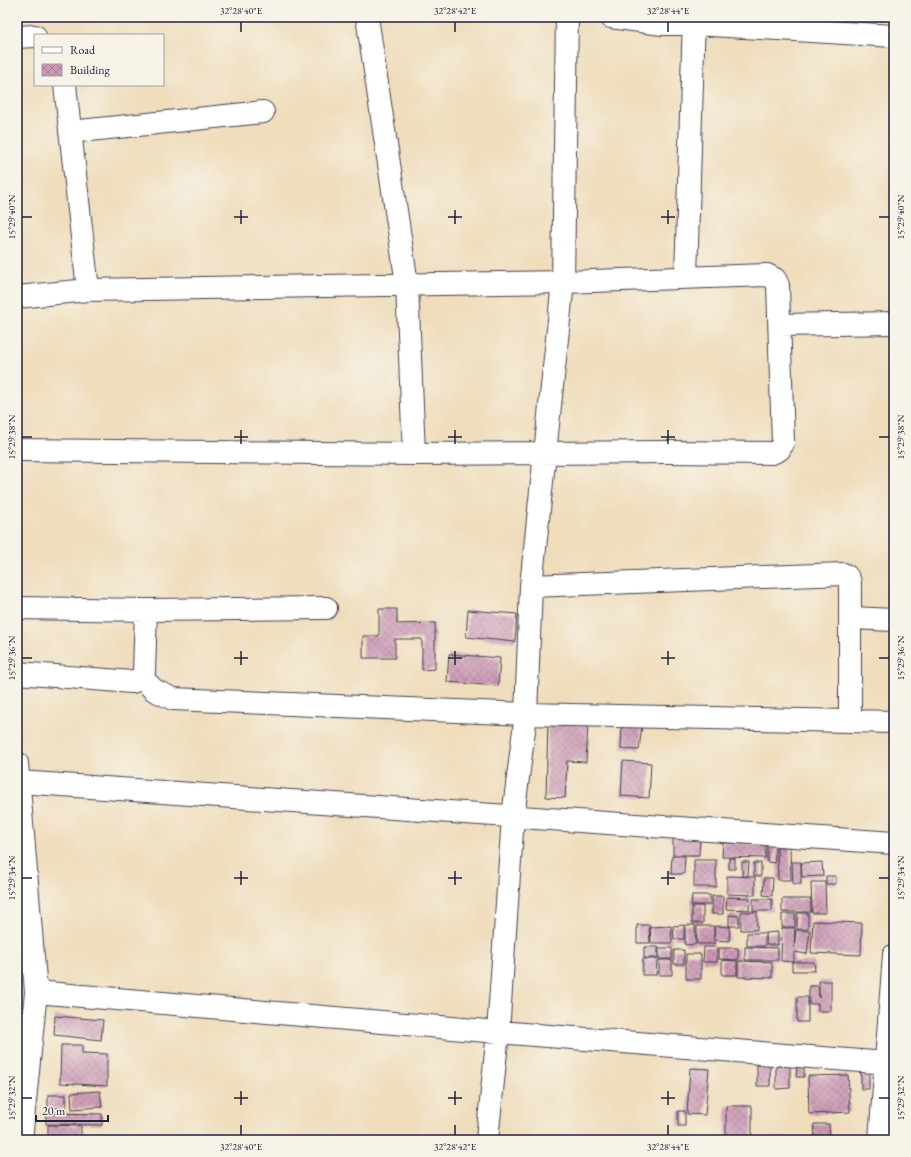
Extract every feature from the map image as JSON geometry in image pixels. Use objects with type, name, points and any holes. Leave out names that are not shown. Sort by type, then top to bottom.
[{"type":"street","points":[[367,17],[407,284],[414,454]]},
{"type":"street","points":[[487,1140],[498,1032],[513,816],[526,714],[531,586],[563,282],[567,17]]},
{"type":"street","points":[[611,17],[662,24],[694,20],[894,36]]},
{"type":"street","points":[[686,277],[694,20]]},
{"type":"street","points":[[17,37],[34,36]]},
{"type":"street","points":[[65,86],[88,290]]},
{"type":"street","points":[[70,132],[263,112]]},
{"type":"street","points":[[17,297],[88,290],[563,282],[766,275],[775,279],[778,285],[783,442],[779,450],[772,453],[666,452],[414,454],[17,450]]},
{"type":"street","points":[[780,325],[894,323]]},
{"type":"street","points":[[531,586],[843,574],[847,576],[850,582],[850,722]]},
{"type":"street","points":[[17,608],[146,610],[326,608]]},
{"type":"street","points":[[17,673],[132,682],[142,678],[144,672],[146,610]]},
{"type":"street","points":[[851,618],[894,620]]},
{"type":"street","points":[[142,678],[154,690],[173,699],[526,714],[894,722]]},
{"type":"street","points":[[21,1140],[36,992],[18,773],[513,816],[894,843]]},
{"type":"street","points":[[880,1140],[894,955]]},
{"type":"street","points":[[36,992],[498,1032],[886,1063]]},
{"type":"building","points":[[379,609],[397,609],[397,624],[435,623],[435,669],[422,670],[422,639],[395,639],[395,658],[363,658],[363,636],[379,636]]},
{"type":"building","points":[[468,610],[517,614],[515,642],[466,637]]},
{"type":"building","points":[[449,654],[500,658],[498,686],[447,682]]},
{"type":"building","points":[[622,721],[642,724],[639,750],[621,749]]},
{"type":"building","points":[[548,723],[588,724],[586,762],[567,761],[565,798],[546,797]]},
{"type":"building","points":[[623,761],[651,763],[649,798],[621,796]]},
{"type":"building","points":[[673,838],[700,839],[699,855],[673,855]]},
{"type":"building","points":[[723,843],[765,845],[765,858],[722,857]]},
{"type":"building","points":[[767,845],[775,845],[775,863],[767,862]]},
{"type":"building","points":[[777,847],[790,847],[791,880],[778,880]]},
{"type":"building","points":[[672,856],[685,856],[684,874],[671,874]]},
{"type":"building","points":[[729,858],[735,858],[735,869],[729,869]]},
{"type":"building","points":[[694,860],[716,860],[716,887],[694,887]]},
{"type":"building","points":[[742,862],[749,862],[748,876],[742,876]]},
{"type":"building","points":[[792,862],[801,862],[801,884],[793,884]]},
{"type":"building","points":[[822,862],[823,876],[802,877],[801,863]]},
{"type":"building","points":[[754,863],[761,863],[761,876],[754,876]]},
{"type":"building","points":[[727,876],[755,877],[755,895],[727,894]]},
{"type":"building","points":[[826,876],[836,876],[836,884],[826,884]]},
{"type":"building","points":[[764,878],[773,878],[772,896],[763,895]]},
{"type":"building","points":[[811,882],[825,882],[826,913],[812,913]]},
{"type":"building","points":[[692,895],[710,895],[710,905],[691,905]]},
{"type":"building","points":[[712,896],[723,896],[723,914],[712,914]]},
{"type":"building","points":[[727,897],[750,898],[749,910],[726,909]]},
{"type":"building","points":[[753,899],[772,899],[772,911],[753,911]]},
{"type":"building","points":[[782,899],[811,899],[811,912],[782,912]]},
{"type":"building","points":[[692,906],[703,906],[703,923],[692,923]]},
{"type":"building","points":[[741,912],[757,912],[757,930],[741,930]]},
{"type":"building","points":[[797,913],[808,913],[808,929],[797,929]]},
{"type":"building","points":[[782,914],[795,914],[795,927],[782,927]]},
{"type":"building","points":[[729,915],[739,916],[739,926],[729,926]]},
{"type":"building","points":[[813,921],[862,923],[861,955],[811,953]]},
{"type":"building","points":[[637,925],[649,925],[650,943],[637,943]]},
{"type":"building","points":[[684,925],[684,939],[674,939],[673,926]]},
{"type":"building","points":[[685,925],[695,925],[696,944],[685,945]]},
{"type":"building","points":[[671,926],[672,943],[651,943],[650,927]]},
{"type":"building","points":[[697,926],[714,926],[714,944],[697,944]]},
{"type":"building","points":[[715,926],[730,927],[729,941],[714,940]]},
{"type":"building","points":[[782,928],[795,928],[794,948],[796,930],[810,931],[807,954],[794,952],[794,962],[781,961]]},
{"type":"building","points":[[778,932],[778,945],[767,945],[766,933]]},
{"type":"building","points":[[747,933],[765,933],[765,946],[747,946]]},
{"type":"building","points":[[644,947],[658,947],[658,958],[644,958]]},
{"type":"building","points":[[704,947],[717,947],[717,962],[703,962]]},
{"type":"building","points":[[745,947],[778,948],[778,960],[745,960]]},
{"type":"building","points":[[659,948],[672,948],[672,959],[659,959]]},
{"type":"building","points":[[719,948],[738,948],[738,960],[719,959]]},
{"type":"building","points":[[674,950],[684,950],[684,964],[674,964]]},
{"type":"building","points":[[686,954],[701,954],[701,979],[686,979]]},
{"type":"building","points":[[643,959],[657,959],[656,975],[642,975]]},
{"type":"building","points":[[659,960],[672,960],[672,975],[659,975]]},
{"type":"building","points":[[722,960],[737,961],[737,975],[722,975]]},
{"type":"building","points":[[738,961],[772,962],[772,978],[738,977]]},
{"type":"building","points":[[792,962],[814,962],[815,971],[792,971]]},
{"type":"building","points":[[819,981],[831,981],[831,1011],[818,1011],[818,1004],[809,1004],[809,986],[818,986],[819,998]]},
{"type":"building","points":[[797,997],[808,997],[808,1022],[797,1022]]},
{"type":"building","points":[[55,1016],[103,1020],[101,1040],[54,1035]]},
{"type":"building","points":[[61,1045],[82,1045],[82,1053],[107,1054],[107,1086],[60,1083]]},
{"type":"building","points":[[757,1065],[770,1065],[770,1086],[757,1086]]},
{"type":"building","points":[[776,1066],[790,1066],[790,1088],[776,1089]]},
{"type":"building","points":[[797,1066],[804,1066],[804,1077],[796,1077]]},
{"type":"building","points":[[690,1068],[709,1069],[705,1115],[687,1114]]},
{"type":"building","points":[[861,1070],[869,1070],[869,1089],[861,1089]]},
{"type":"building","points":[[848,1075],[850,1112],[809,1114],[808,1076]]},
{"type":"building","points":[[100,1091],[102,1107],[72,1109],[71,1093]]},
{"type":"building","points":[[48,1095],[66,1095],[66,1108],[48,1108]]},
{"type":"building","points":[[726,1106],[752,1106],[752,1140],[726,1140]]},
{"type":"building","points":[[678,1111],[685,1111],[685,1126],[678,1126]]},
{"type":"building","points":[[46,1113],[102,1114],[102,1125],[46,1124]]},
{"type":"building","points":[[814,1124],[829,1124],[830,1140],[815,1140]]},
{"type":"building","points":[[48,1125],[81,1126],[81,1140],[48,1140]]},
{"type":"building","points":[[772,1138],[795,1138],[795,1140],[772,1140]]}]
